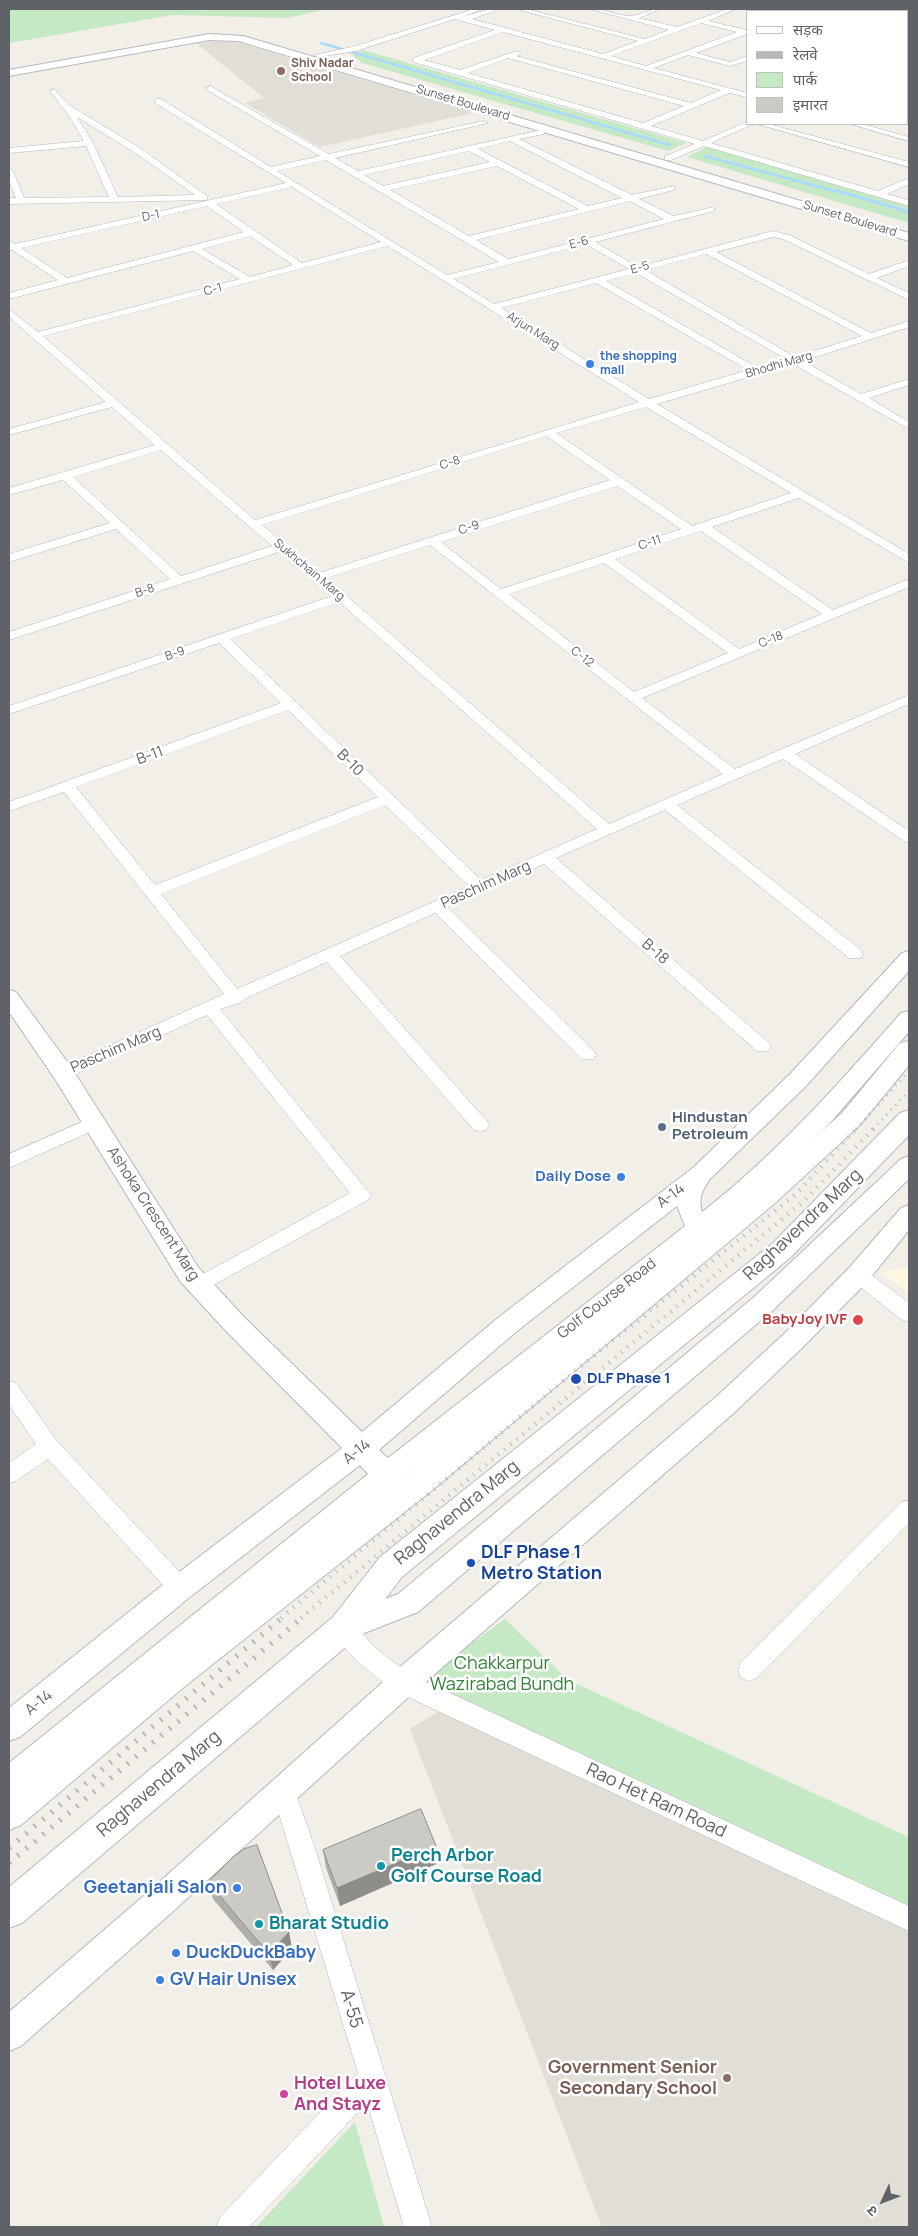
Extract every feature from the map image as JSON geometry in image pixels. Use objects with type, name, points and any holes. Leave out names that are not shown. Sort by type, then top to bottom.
[{"type":"main road","name":"Sunset Boulevard","points":[[9,66],[69,58],[200,32],[254,36],[318,55],[345,53],[637,152],[668,158],[909,237]]},
{"type":"main road","name":"Sunset Boulevard","points":[[9,73],[225,34],[637,152],[821,207],[909,230]]},
{"type":"main road","points":[[9,1813],[172,1676],[419,1483],[765,1197],[850,1119],[909,1049]]},
{"type":"main road","name":"Raghavendra Marg","points":[[9,1910],[344,1628],[390,1567],[782,1250],[887,1144],[909,1119]]},
{"type":"street","points":[[345,53],[480,9]]},
{"type":"street","points":[[464,20],[496,9]]},
{"type":"street","points":[[519,9],[645,41]]},
{"type":"street","points":[[593,9],[675,29]]},
{"type":"street","points":[[632,18],[657,9]]},
{"type":"street","points":[[705,9],[722,13]]},
{"type":"street","points":[[602,57],[733,9]]},
{"type":"street","points":[[550,17],[566,11]]},
{"type":"street","points":[[455,17],[746,95]]},
{"type":"street","points":[[646,68],[744,32],[700,21]]},
{"type":"street","points":[[502,30],[416,60],[909,203]]},
{"type":"street","points":[[459,74],[547,42]]},
{"type":"street","points":[[688,53],[746,68]]},
{"type":"street","points":[[508,56],[692,106]]},
{"type":"street","points":[[730,64],[746,58]]},
{"type":"street","points":[[210,88],[470,239],[506,262]]},
{"type":"street","points":[[642,126],[729,90]]},
{"type":"street","points":[[54,91],[67,107],[89,142],[115,200]]},
{"type":"street","name":"Arjun Marg","points":[[158,101],[272,169],[648,402],[909,559]]},
{"type":"street","points":[[67,107],[137,150],[251,233],[302,267]]},
{"type":"street","points":[[272,169],[484,123]]},
{"type":"street","points":[[668,158],[747,125]]},
{"type":"street","points":[[766,125],[909,165]]},
{"type":"street","points":[[858,125],[909,139]]},
{"type":"street","points":[[356,174],[542,132]]},
{"type":"street","points":[[512,139],[672,219]]},
{"type":"street","points":[[9,151],[89,142]]},
{"type":"street","points":[[470,148],[588,210]]},
{"type":"street","points":[[383,189],[497,163]]},
{"type":"street","points":[[9,171],[21,201]]},
{"type":"street","points":[[879,194],[909,181]]},
{"type":"street","name":"D-1","points":[[11,246],[109,218],[233,197],[294,184]]},
{"type":"street","points":[[470,239],[671,188]]},
{"type":"street","points":[[87,200],[109,218]]},
{"type":"street","points":[[9,201],[206,201]]},
{"type":"street","name":"E-6","points":[[447,278],[711,209]]},
{"type":"street","points":[[9,296],[251,233]]},
{"type":"street","name":"E-5","points":[[494,307],[767,235],[786,237],[869,277]]},
{"type":"street","points":[[587,241],[909,426]]},
{"type":"street","name":"C-1","points":[[36,335],[390,243]]},
{"type":"street","points":[[11,246],[65,281]]},
{"type":"street","points":[[194,248],[249,280]]},
{"type":"street","points":[[707,251],[872,337]]},
{"type":"street","points":[[869,277],[909,262]]},
{"type":"street","points":[[869,277],[909,297]]},
{"type":"street","points":[[597,280],[756,371]]},
{"type":"street","name":"Sukhchain Marg","points":[[9,312],[254,524],[341,596],[607,830]]},
{"type":"street","name":"Bhodhi Marg","points":[[648,402],[872,337],[909,324]]},
{"type":"street","points":[[859,398],[909,382]]},
{"type":"street","points":[[10,430],[115,402]]},
{"type":"street","name":"C-8","points":[[254,524],[648,402]]},
{"type":"street","points":[[547,432],[832,615]]},
{"type":"street","points":[[9,492],[164,446]]},
{"type":"street","points":[[64,475],[178,580]]},
{"type":"street","name":"C-9","points":[[318,578],[620,480]]},
{"type":"street","name":"C-11","points":[[500,593],[800,494]]},
{"type":"street","points":[[9,558],[119,524]]},
{"type":"street","name":"C-12","points":[[431,540],[733,775]]},
{"type":"street","name":"B-8","points":[[9,636],[281,547]]},
{"type":"street","points":[[606,558],[738,654]]},
{"type":"street","name":"C-18","points":[[633,696],[909,584]]},
{"type":"street","name":"B-9","points":[[9,710],[341,596]]},
{"type":"street","name":"B-10","points":[[221,638],[480,888]]},
{"type":"street","name":"Paschim Marg","points":[[63,1073],[236,998],[607,830],[909,700]]},
{"type":"street","name":"B-11","points":[[9,807],[291,704]]},
{"type":"street","points":[[786,754],[909,838]]},
{"type":"street","points":[[68,787],[236,998]]},
{"type":"street","points":[[152,892],[386,799]]},
{"type":"street","points":[[667,804],[855,954]]},
{"type":"street","name":"B-18","points":[[547,858],[763,1047]]},
{"type":"street","points":[[437,906],[588,1055]]},
{"type":"street","points":[[330,955],[480,1125]]},
{"type":"street","points":[[698,1228],[687,1206],[689,1190],[702,1173],[798,1080],[909,958]]},
{"type":"street","name":"Ashoka Crescent Marg","points":[[9,997],[95,1122],[156,1224],[189,1274],[235,1324],[386,1474]]},
{"type":"street","points":[[199,1285],[362,1195],[211,1009]]},
{"type":"street","name":"Golf Course Road","points":[[303,1573],[332,1519],[386,1474],[738,1197],[821,1118],[909,1018]]},
{"type":"street","points":[[9,1161],[95,1122]]},
{"type":"street","points":[[344,1628],[408,1603],[763,1304],[909,1165]]},
{"type":"street","name":"A-14","points":[[9,1727],[180,1588],[361,1449],[508,1324],[702,1173]]},
{"type":"street","points":[[9,2034],[404,1683],[726,1404],[858,1275],[909,1214]]},
{"type":"street","points":[[858,1275],[909,1314]]},
{"type":"street","points":[[9,1389],[49,1446],[180,1588]]},
{"type":"street","points":[[9,1475],[49,1446]]},
{"type":"street","points":[[749,1670],[909,1509]]},
{"type":"street","points":[[9,1782],[332,1519]]},
{"type":"street","name":"Rao Het Ram Road","points":[[344,1628],[366,1655],[404,1683],[909,1919]]},
{"type":"street","name":"A-55","points":[[284,1791],[322,1906],[371,2079],[418,2227]]},
{"type":"street","points":[[230,2227],[371,2079]]},
{"type":"shaded area","name":"Shiv Nadar School","points":[[229,40],[473,113],[320,147],[245,103],[264,98],[196,43]]},
{"type":"shaded area","points":[[909,1268],[909,1293],[880,1272]]},
{"type":"shaded area","name":"Government Senior Secondary School","points":[[444,1708],[909,1929],[909,2227],[602,2227],[410,1729]]},
{"type":"green space","points":[[9,9],[326,9],[288,18],[172,15],[9,43]]},
{"type":"green space","points":[[363,50],[686,143],[668,151],[362,63],[352,55]]},
{"type":"green space","points":[[708,146],[909,205],[909,223],[687,157]]},
{"type":"green space","name":"Chakkarpur Wazirabad Bundh","points":[[505,1619],[568,1680],[909,1837],[909,1909],[685,1807],[419,1682]]},
{"type":"green space","points":[[355,2122],[384,2227],[256,2227]]},
{"type":"building","points":[[421,1809],[436,1846],[337,1888],[323,1850]]},
{"type":"building","name":"Bharat Studio","points":[[257,1845],[289,1932],[269,1954],[208,1882],[234,1856],[244,1849]]},
{"type":"waterway","points":[[321,43],[670,145]]},
{"type":"waterway","points":[[705,156],[842,193]]},
{"type":"waterway","points":[[838,191],[909,212]]},
{"type":"railway","points":[[856,1129],[909,1071]]},
{"type":"railway","points":[[873,1129],[909,1091]]},
{"type":"railway","points":[[281,1618],[570,1375],[796,1194],[857,1128]]},
{"type":"railway","points":[[301,1618],[804,1201],[874,1128]]},
{"type":"railway","points":[[9,1848],[283,1617]]},
{"type":"railway","points":[[9,1863],[303,1617]]},
{"type":"place","name":"Shiv Nadar School","points":[[281,71]]},
{"type":"place","name":"the shopping mall","points":[[590,364]]},
{"type":"place","name":"Hindustan Petroleum","points":[[662,1127]]},
{"type":"place","name":"Daily Dose","points":[[621,1177]]},
{"type":"place","name":"BabyJoy IVF","points":[[858,1320]]},
{"type":"place","name":"DLF Phase 1","points":[[576,1379]]},
{"type":"place","name":"DLF Phase 1 Metro Station","points":[[471,1563]]},
{"type":"place","name":"Perch Arbor Golf Course Road","points":[[381,1866]]},
{"type":"place","name":"Geetanjali Salon","points":[[237,1888]]},
{"type":"place","name":"Bharat Studio","points":[[259,1924]]},
{"type":"place","name":"DuckDuckBaby","points":[[176,1953]]},
{"type":"place","name":"GV Hair Unisex","points":[[160,1980]]},
{"type":"place","name":"Government Senior Secondary School","points":[[727,2078]]},
{"type":"place","name":"Hotel Luxe And Stayz","points":[[284,2094]]}]
